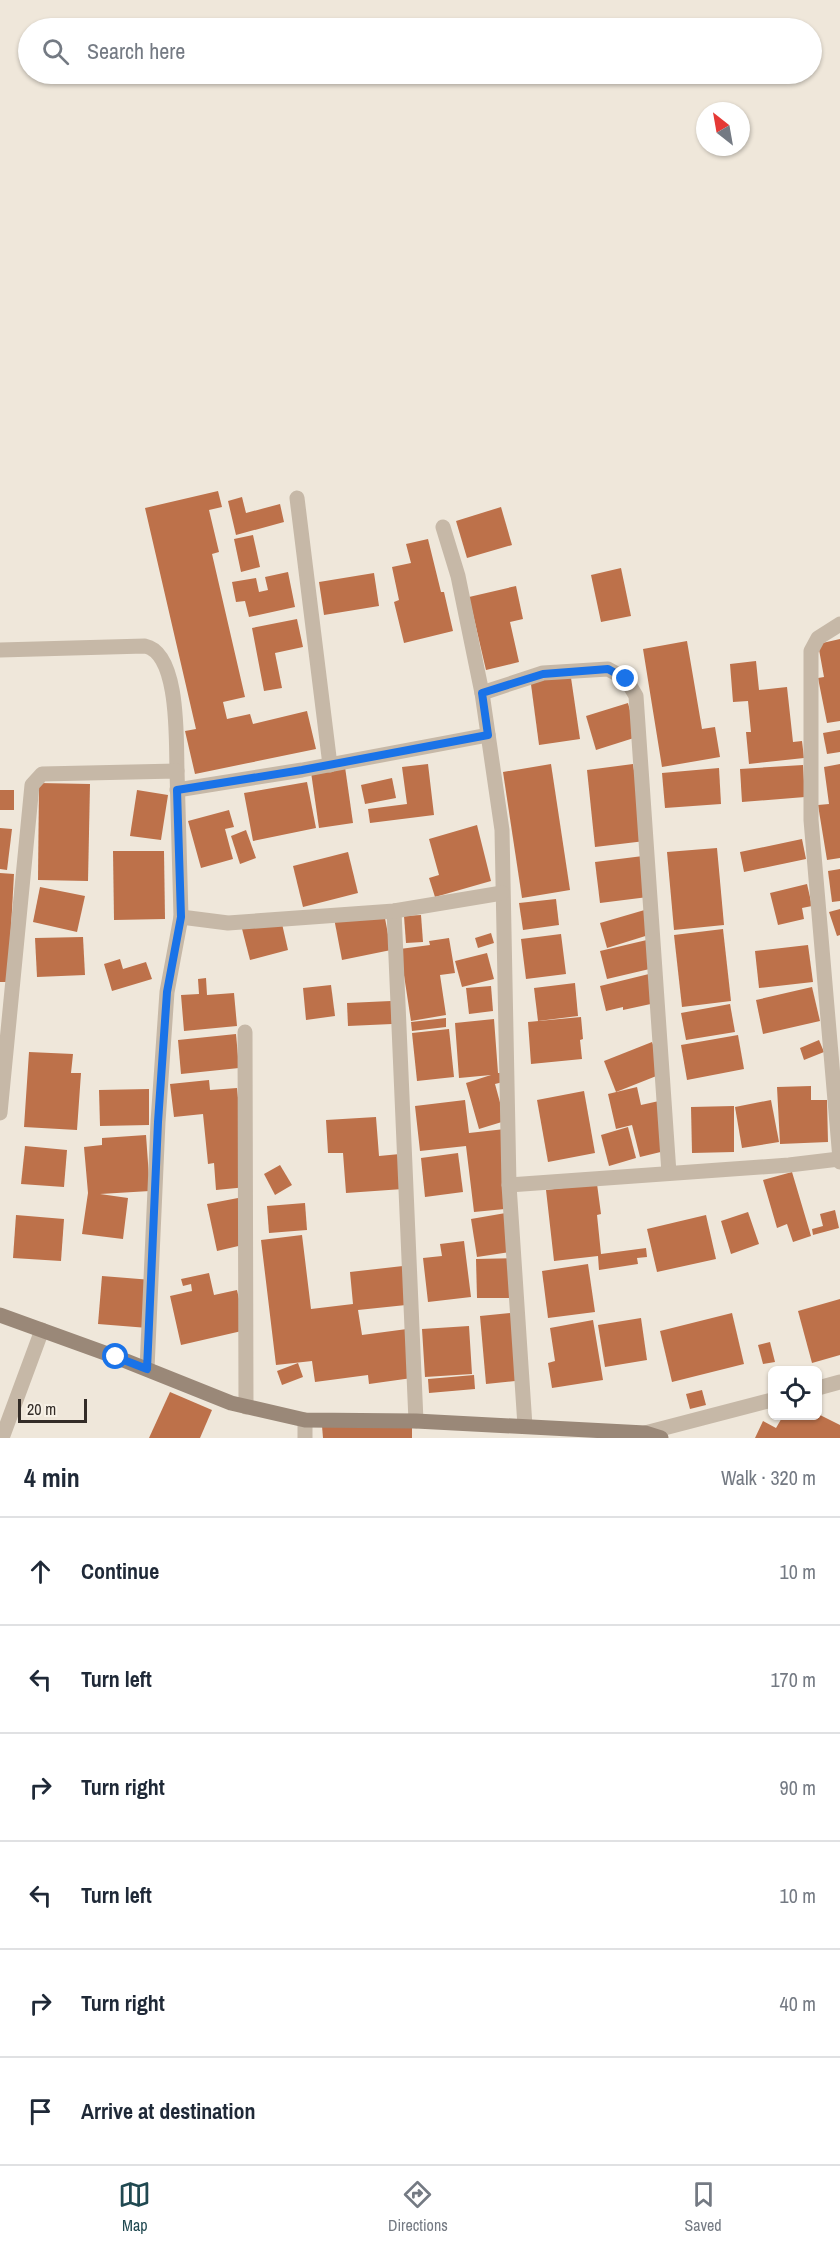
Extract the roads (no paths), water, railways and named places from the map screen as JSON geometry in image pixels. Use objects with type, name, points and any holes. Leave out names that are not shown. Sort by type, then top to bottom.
[{"type":"street","points":[[297,498],[330,765]]},
{"type":"street","points":[[443,527],[458,576],[482,693],[502,830],[509,1185],[525,1426]]},
{"type":"street","points":[[509,1185],[840,1160],[811,820],[810,651],[818,638],[840,624]]},
{"type":"street","points":[[0,650],[145,646],[153,648],[165,662],[176,711],[181,917],[167,992],[158,1122],[147,1369]]},
{"type":"street","points":[[482,693],[543,674],[608,669],[626,679],[636,696],[669,1173]]},
{"type":"street","points":[[177,790],[330,765],[488,735]]},
{"type":"street","points":[[0,1113],[32,785],[42,774],[177,771]]},
{"type":"street","points":[[181,917],[228,923],[394,910],[502,893]]},
{"type":"street","points":[[394,910],[416,1421]]},
{"type":"street","points":[[245,1032],[246,1407]]},
{"type":"street","points":[[0,1315],[147,1369],[231,1403],[305,1420],[416,1421],[525,1426],[645,1433],[661,1438]]},
{"type":"street","points":[[3,1438],[42,1330]]},
{"type":"street","points":[[822,1387],[840,1383]]},
{"type":"street","points":[[645,1433],[768,1401]]},
{"type":"street","points":[[304,1438],[305,1420]]}]
